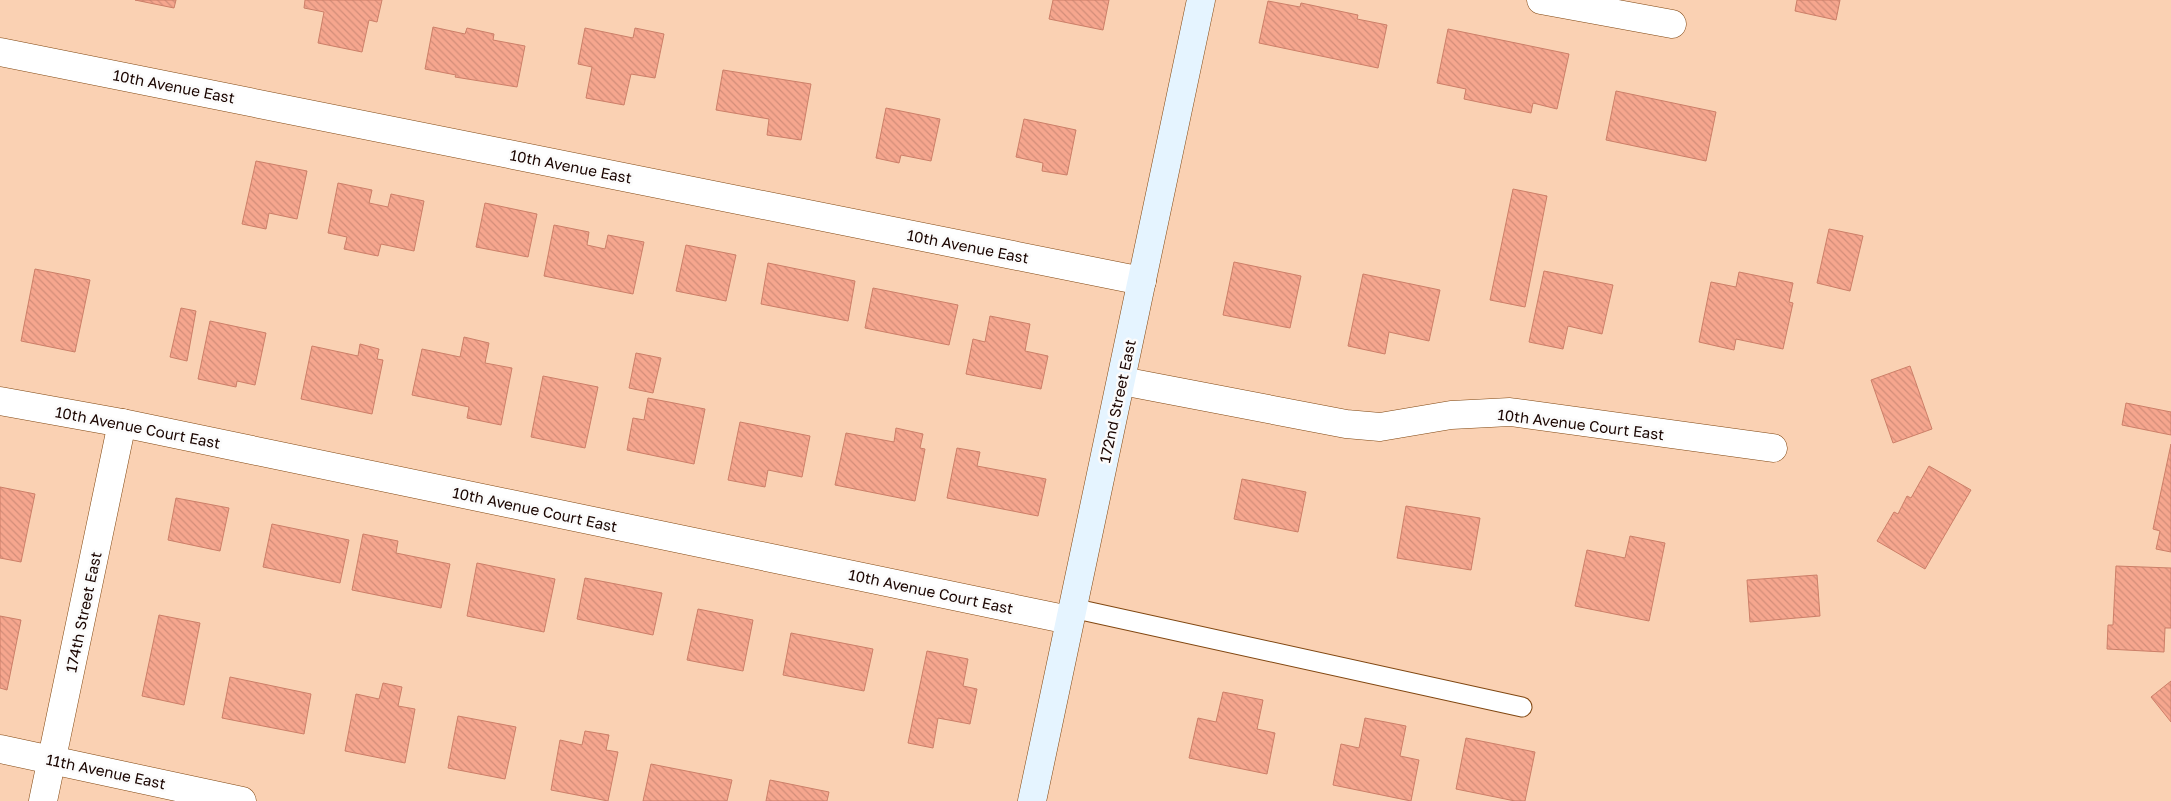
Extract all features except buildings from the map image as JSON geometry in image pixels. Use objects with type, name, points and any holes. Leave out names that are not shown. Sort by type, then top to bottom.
[{"type":"street","name":"172nd Street East","points":[[1032,801],[1202,0]]},
{"type":"street","points":[[1541,0],[1672,24]]},
{"type":"street","name":"10th Avenue East","points":[[0,52],[1142,281]]},
{"type":"street","name":"10th Avenue Court East","points":[[1122,381],[1346,424],[1380,427],[1452,414],[1510,412],[1773,448]]},
{"type":"street","name":"10th Avenue Court East","points":[[0,401],[122,423],[1071,614]]},
{"type":"street","name":"174th Street East","points":[[44,801],[122,423]]},
{"type":"street","name":"11th Avenue East","points":[[0,749],[242,801]]},
{"type":"lane","points":[[1071,614],[1522,707]]}]
